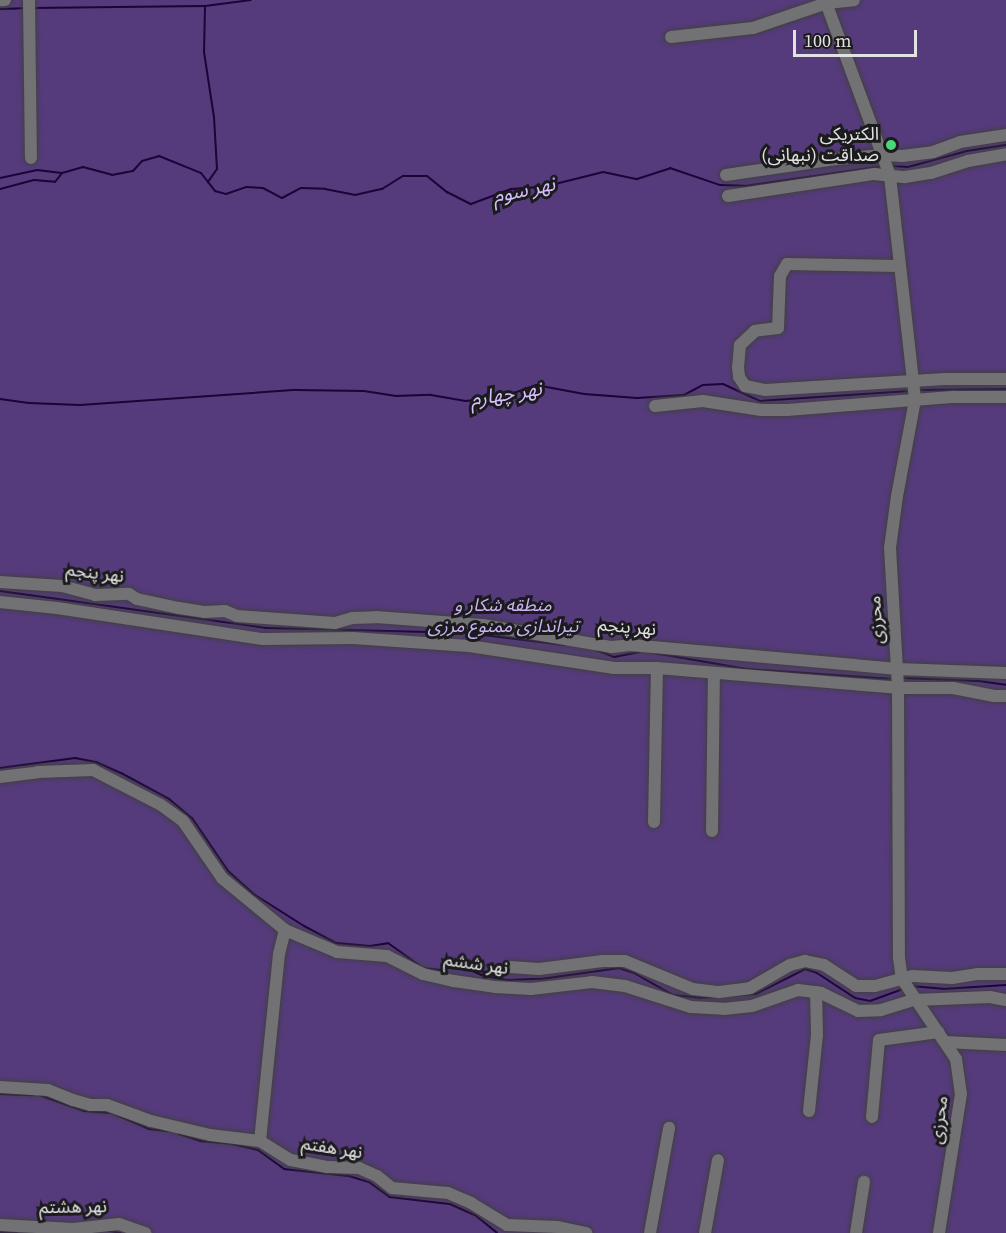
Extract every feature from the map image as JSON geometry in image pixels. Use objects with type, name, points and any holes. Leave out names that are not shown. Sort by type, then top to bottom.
[{"type":"street","points":[[0,0],[5,0]]},
{"type":"street","points":[[671,37],[753,28],[826,2],[854,0]]},
{"type":"street","name":"محرزی","points":[[826,2],[887,166],[914,391],[890,548],[898,679],[908,989],[956,1059],[961,1094],[939,1233]]},
{"type":"street","points":[[29,6],[31,158]]},
{"type":"street","points":[[728,196],[874,174],[902,156],[933,152],[960,142],[1006,135]]},
{"type":"street","points":[[726,175],[887,166],[931,173],[968,161],[1006,154]]},
{"type":"street","points":[[898,266],[787,264],[780,276],[778,328],[755,331],[740,345],[739,376],[745,386],[765,390],[914,391],[1006,397]]},
{"type":"street","points":[[655,406],[703,401],[761,410],[788,410],[914,391],[945,379],[1006,379]]},
{"type":"street","name":"نهر پنجم","points":[[0,582],[62,586],[94,604],[129,594],[136,599],[179,608],[204,612],[225,611],[237,616],[335,623],[352,618],[376,617],[483,625],[612,647],[630,645],[898,679],[994,696],[1006,696]]},
{"type":"street","name":"نهر پنجم","points":[[0,602],[94,604],[263,639],[352,638],[469,646],[614,668],[898,679],[1006,673]]},
{"type":"street","points":[[654,822],[657,668]]},
{"type":"street","points":[[712,831],[714,673]]},
{"type":"street","name":"نهر ششم","points":[[0,777],[50,771],[93,770],[161,805],[183,821],[222,878],[285,930],[336,952],[387,956],[423,974],[495,987],[531,989],[592,982],[625,986],[691,1007],[724,1009],[752,1006],[798,990],[816,992],[858,1011],[881,1010],[908,989],[1006,1000]]},
{"type":"street","points":[[260,1141],[279,954],[285,930]]},
{"type":"street","points":[[510,967],[539,969],[602,961],[625,961],[693,989],[719,992],[750,988],[790,965],[805,961],[824,965],[856,986],[908,989],[913,976],[952,978],[977,974],[1006,974]]},
{"type":"street","points":[[809,1111],[817,1035],[816,992]]},
{"type":"street","points":[[872,1117],[879,1040],[938,1032]]},
{"type":"street","points":[[946,1042],[1006,1045]]},
{"type":"street","name":"نهر هفتم","points":[[0,1087],[48,1090],[90,1105],[107,1105],[151,1121],[210,1136],[260,1141],[291,1160],[328,1167],[359,1168],[377,1176],[392,1188],[448,1193],[471,1203],[507,1225],[558,1227],[586,1233]]},
{"type":"street","points":[[650,1233],[669,1128]]},
{"type":"street","points":[[705,1233],[718,1160]]},
{"type":"street","points":[[856,1233],[864,1182]]},
{"type":"street","name":"نهر هشتم","points":[[0,1225],[73,1228],[119,1224],[145,1233]]},
{"type":"green space","name":"منطقه شکار و تیراندازی ممنوع مرزی","points":[[0,0],[1006,0],[1006,1233],[0,1233]]},
{"type":"waterway","points":[[32,8],[205,6],[251,0]]},
{"type":"waterway","points":[[205,6],[204,52],[214,117],[217,169],[208,182]]},
{"type":"waterway","points":[[0,9],[23,8]]},
{"type":"waterway","name":"نهر سوم","points":[[891,166],[908,167],[967,151],[1006,145]]},
{"type":"waterway","name":"نهر سوم","points":[[0,178],[37,170],[62,173],[83,167],[112,175],[133,171],[142,161],[159,156],[201,173],[215,191],[226,194],[246,187],[263,188],[282,198],[301,188],[325,189],[355,195],[382,189],[403,176],[427,176],[447,192],[471,204],[511,189],[543,187],[603,172],[637,179],[670,168],[720,185],[745,186],[883,166]]},
{"type":"waterway","points":[[0,189],[34,180],[55,182],[62,173]]},
{"type":"waterway","name":"نهر چهارم","points":[[0,399],[29,403],[80,405],[296,390],[364,391],[395,396],[431,395],[465,401],[502,397],[536,385],[584,394],[637,398],[684,395],[703,385],[723,384],[760,401],[910,391]]},
{"type":"waterway","name":"نهر چهارم","points":[[919,390],[1006,389]]},
{"type":"waterway","points":[[0,591],[266,628],[468,633],[564,645]]},
{"type":"waterway","points":[[596,650],[614,657],[640,652]]},
{"type":"waterway","points":[[654,653],[747,669],[893,679]]},
{"type":"waterway","points":[[902,678],[979,681],[1006,685]]},
{"type":"waterway","points":[[0,768],[75,758],[96,762],[121,773],[169,799],[192,818],[228,871],[255,895],[336,943],[370,946],[388,943],[423,968],[440,970],[460,965],[484,976],[506,980],[541,979],[619,968],[634,973],[673,995],[700,998],[756,994],[805,969],[817,973],[855,998],[870,1001],[903,989]]},
{"type":"waterway","points":[[911,986],[943,989],[1006,985]]},
{"type":"waterway","points":[[0,1094],[33,1095]]},
{"type":"waterway","points":[[39,1095],[84,1111],[112,1113],[149,1129],[168,1131]]},
{"type":"waterway","points":[[179,1134],[200,1141],[232,1144],[258,1150],[284,1169],[349,1176],[369,1182],[390,1197],[450,1204],[475,1215],[497,1233]]},
{"type":"waterway","points":[[109,1231],[121,1233]]},
{"type":"waterway","points":[[0,1232],[17,1233]]},
{"type":"place","name":"الکتریکی صداقت (نبهانی)","points":[[891,145]]}]
